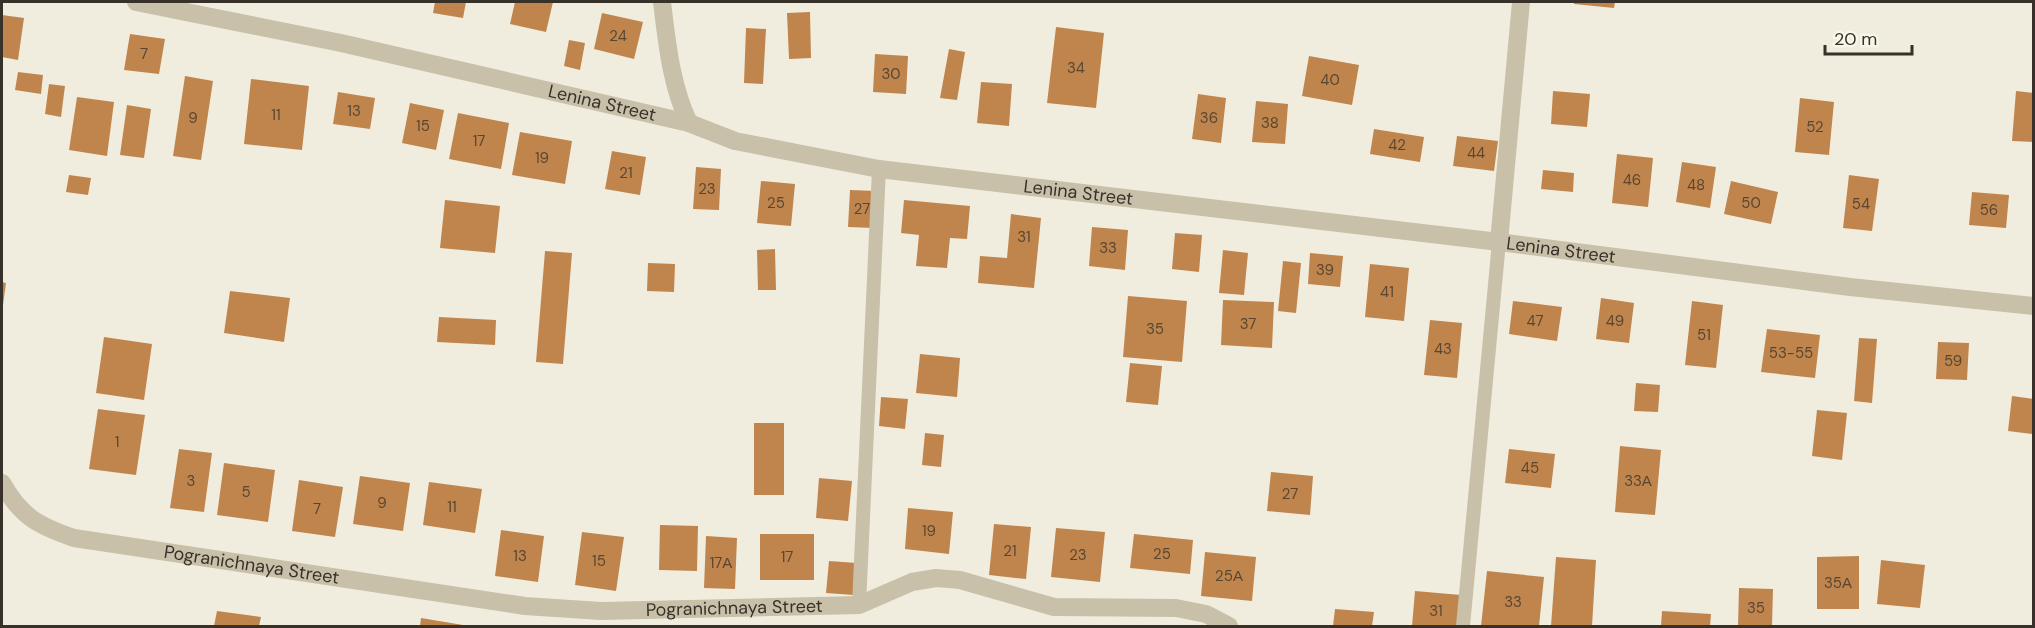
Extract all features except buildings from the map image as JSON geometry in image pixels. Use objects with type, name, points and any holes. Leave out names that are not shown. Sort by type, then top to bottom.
[{"type":"street","name":"Lenina Street","points":[[136,2],[341,43],[689,123],[735,141],[879,169],[1499,242],[1850,287],[2034,306]]},
{"type":"street","points":[[662,2],[667,47],[678,98],[689,123]]},
{"type":"street","points":[[1499,242],[1521,2]]},
{"type":"street","name":"Pogranichnaya Street","points":[[2,483],[14,505],[39,526],[74,538],[525,606],[601,611],[859,605],[912,582],[936,578],[960,580],[1054,607],[1176,608],[1206,614],[1229,627]]},
{"type":"lane","points":[[859,605],[879,169]]},
{"type":"lane","points":[[1463,627],[1499,242]]}]
